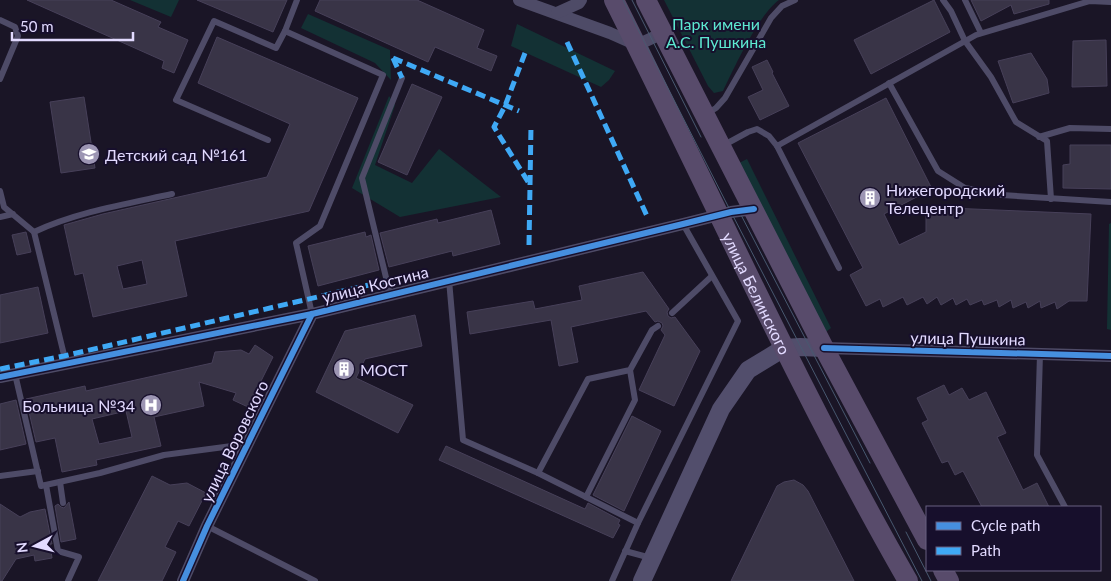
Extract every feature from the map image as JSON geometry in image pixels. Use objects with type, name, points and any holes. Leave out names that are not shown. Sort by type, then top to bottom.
[{"type":"main road","name":"улица Белинского","points":[[614,0],[784,348],[864,504],[908,581]]},
{"type":"main road","name":"улица Белинского","points":[[646,0],[824,348],[926,538]]},
{"type":"main road","points":[[642,581],[721,409],[748,370],[784,348],[800,346],[824,348]]},
{"type":"street","points":[[519,0],[610,33],[637,45],[663,32]]},
{"type":"street","points":[[557,13],[579,4],[581,0]]},
{"type":"street","name":"улица Костина","points":[[0,377],[312,314],[719,215],[754,209]]},
{"type":"street","name":"улица Воровского","points":[[183,581],[207,526],[312,314]]},
{"type":"street","name":"улица Пушкина","points":[[824,348],[1111,356]]},
{"type":"lane","points":[[268,140],[176,100],[214,21],[276,48],[298,0]]},
{"type":"lane","points":[[705,115],[716,108],[725,98],[771,18],[782,6],[795,0]]},
{"type":"lane","points":[[943,0],[951,11],[965,41],[991,77],[1016,122],[1047,141],[1051,199]]},
{"type":"lane","points":[[965,0],[981,33]]},
{"type":"lane","points":[[777,146],[981,33],[1090,1],[1111,2]]},
{"type":"lane","points":[[0,20],[15,27],[18,36],[0,79]]},
{"type":"lane","points":[[285,31],[383,75],[320,226],[296,242],[312,314]]},
{"type":"lane","points":[[390,294],[362,178],[402,78]]},
{"type":"lane","points":[[889,83],[938,172],[965,188],[1002,196],[1111,202]]},
{"type":"lane","points":[[1039,137],[1070,128],[1111,130]]},
{"type":"lane","points":[[721,147],[756,129],[768,136],[777,146],[839,268]]},
{"type":"lane","points":[[0,191],[4,208],[34,232],[66,364]]},
{"type":"lane","points":[[34,232],[49,225],[109,208],[172,194]]},
{"type":"lane","points":[[0,217],[13,214]]},
{"type":"lane","points":[[612,581],[638,523],[738,321],[683,224]]},
{"type":"lane","points":[[672,313],[712,276]]},
{"type":"lane","points":[[448,280],[463,440],[538,473],[638,523]]},
{"type":"lane","points":[[586,497],[635,400],[630,370],[652,330],[658,326]]},
{"type":"lane","points":[[1040,354],[1037,455],[1064,506]]},
{"type":"lane","points":[[538,473],[588,378],[630,370]]},
{"type":"lane","points":[[15,374],[42,486],[100,473],[164,455],[247,444]]},
{"type":"lane","points":[[0,476],[38,471]]},
{"type":"lane","points":[[60,482],[64,503]]},
{"type":"lane","points":[[46,485],[58,552],[79,556],[68,581]]},
{"type":"lane","points":[[207,526],[315,581]]},
{"type":"lane","points":[[626,551],[653,558]]},
{"type":"green space","points":[[130,0],[179,0],[171,17]]},
{"type":"green space","name":"Парк имени А.С. Пушкина","points":[[664,0],[779,0],[771,7],[755,29],[723,91],[714,93],[708,86]]},
{"type":"green space","points":[[308,14],[390,50],[391,80],[375,63],[301,28]]},
{"type":"green space","points":[[517,24],[615,71],[601,87],[511,46]]},
{"type":"green space","points":[[389,96],[395,105],[375,165],[412,183],[439,149],[501,197],[400,217],[352,188]]},
{"type":"green space","points":[[747,159],[831,328],[823,334],[739,163]]},
{"type":"green space","points":[[1111,223],[1111,330],[1107,329],[1109,224]]},
{"type":"building","points":[[27,0],[111,0],[161,22],[158,27],[188,40],[174,73],[162,68],[164,61]]},
{"type":"building","points":[[197,0],[287,0],[273,32]]},
{"type":"building","points":[[320,0],[417,0],[484,30],[477,48],[497,56],[491,71],[435,47],[428,62],[315,11]]},
{"type":"building","points":[[934,0],[950,32],[871,74],[854,40]]},
{"type":"building","points":[[971,0],[1049,0],[1049,4],[1014,14],[1011,5],[981,21]]},
{"type":"building","points":[[217,37],[358,98],[309,211],[175,241],[187,296],[93,317],[83,273],[75,275],[64,225],[103,214],[267,177],[290,124],[198,83]],"holes":[[[142,260],[147,284],[123,289],[117,266]]]},
{"type":"building","points":[[1106,40],[1107,86],[1072,87],[1073,41]]},
{"type":"building","points":[[1031,53],[1047,79],[1049,93],[1013,103],[998,61]]},
{"type":"building","points":[[767,60],[789,106],[760,120],[748,97],[763,90],[752,67]]},
{"type":"building","points":[[412,84],[442,97],[407,175],[378,162]]},
{"type":"building","points":[[84,97],[95,168],[61,173],[50,102]]},
{"type":"building","name":"Нижегородский Телецентр","points":[[886,98],[932,189],[884,214],[899,245],[926,232],[926,207],[1091,214],[1087,301],[1069,301],[1057,309],[1055,302],[1041,308],[1040,301],[1028,308],[1026,302],[1013,308],[1011,300],[999,307],[997,300],[984,305],[982,300],[970,305],[967,299],[956,305],[953,298],[941,305],[937,297],[927,304],[923,297],[907,305],[903,297],[883,307],[880,299],[866,306],[850,275],[863,268],[798,143]]},
{"type":"building","points":[[1070,145],[1111,145],[1111,189],[1063,188],[1063,165],[1070,164]]},
{"type":"building","points":[[491,210],[500,244],[453,256],[452,251],[389,267],[380,233],[437,219],[438,223]]},
{"type":"building","points":[[26,232],[31,252],[17,255],[12,235]]},
{"type":"building","points":[[365,232],[366,237],[371,235],[379,270],[318,286],[308,246]]},
{"type":"building","points":[[643,272],[669,309],[667,312],[668,316],[671,318],[675,317],[700,351],[674,406],[639,390],[665,335],[661,330],[662,323],[655,322],[646,311],[571,327],[578,362],[559,366],[551,320],[470,334],[467,312],[533,301],[535,309],[582,300],[579,286]]},
{"type":"building","points":[[38,287],[48,333],[0,343],[0,295]]},
{"type":"building","name":"МОСТ","points":[[415,315],[422,346],[365,359],[356,378],[413,405],[398,433],[316,392],[345,331]]},
{"type":"building","points":[[255,345],[273,357],[248,407],[233,400],[236,393],[199,382],[204,406],[154,417],[161,446],[96,460],[97,465],[62,472],[55,438],[36,442],[26,399],[85,386],[86,391],[212,363],[215,352],[241,350],[249,354]],"holes":[[[126,411],[132,437],[99,444],[92,419]]]},
{"type":"building","points":[[944,385],[949,395],[962,388],[969,400],[986,392],[1006,433],[997,437],[1023,490],[1037,483],[1048,506],[981,506],[963,471],[955,475],[948,461],[942,463],[922,423],[928,420],[917,398]]},
{"type":"building","points":[[16,400],[26,444],[0,450],[0,404]]},
{"type":"building","points":[[632,416],[661,431],[624,511],[593,495]]},
{"type":"building","points":[[446,446],[585,509],[588,503],[620,520],[618,524],[620,525],[613,538],[439,460]]},
{"type":"building","points":[[152,476],[170,485],[187,483],[206,493],[189,526],[178,521],[165,547],[176,552],[162,581],[98,581]]},
{"type":"building","points":[[794,480],[803,485],[808,491],[854,581],[731,581],[777,486]]},
{"type":"building","points":[[69,502],[76,539],[61,542],[55,506],[58,504],[64,508]]},
{"type":"building","points":[[0,504],[20,517],[30,512],[45,509],[52,544],[50,544],[52,558],[35,561],[34,555],[16,559],[2,581],[0,581]]},
{"type":"tram line","points":[[623,0],[922,581]]},
{"type":"tram line","points":[[632,0],[701,137]]},
{"type":"tram line","points":[[740,213],[870,463]]},
{"type":"tram line","points":[[906,532],[931,581]]},
{"type":"marked path","points":[[567,42],[647,216]]},
{"type":"marked path","points":[[525,53],[505,106],[494,127],[530,185]]},
{"type":"marked path","points":[[393,58],[519,111]]},
{"type":"marked path","points":[[393,58],[402,78]]},
{"type":"marked path","points":[[529,245],[531,126]]},
{"type":"marked path","points":[[0,369],[64,356],[386,281]]},
{"type":"cycle path","points":[[0,377],[312,314],[731,212],[754,209]]},
{"type":"cycle path","points":[[183,581],[207,526],[312,314]]},
{"type":"cycle path","points":[[824,348],[1111,356]]},
{"type":"place","name":"Детский сад №161","points":[[89,154]]},
{"type":"place","name":"Нижегородский Телецентр","points":[[870,198]]},
{"type":"place","name":"МОСТ","points":[[344,369]]},
{"type":"place","name":"Больница №34","points":[[151,405]]}]
